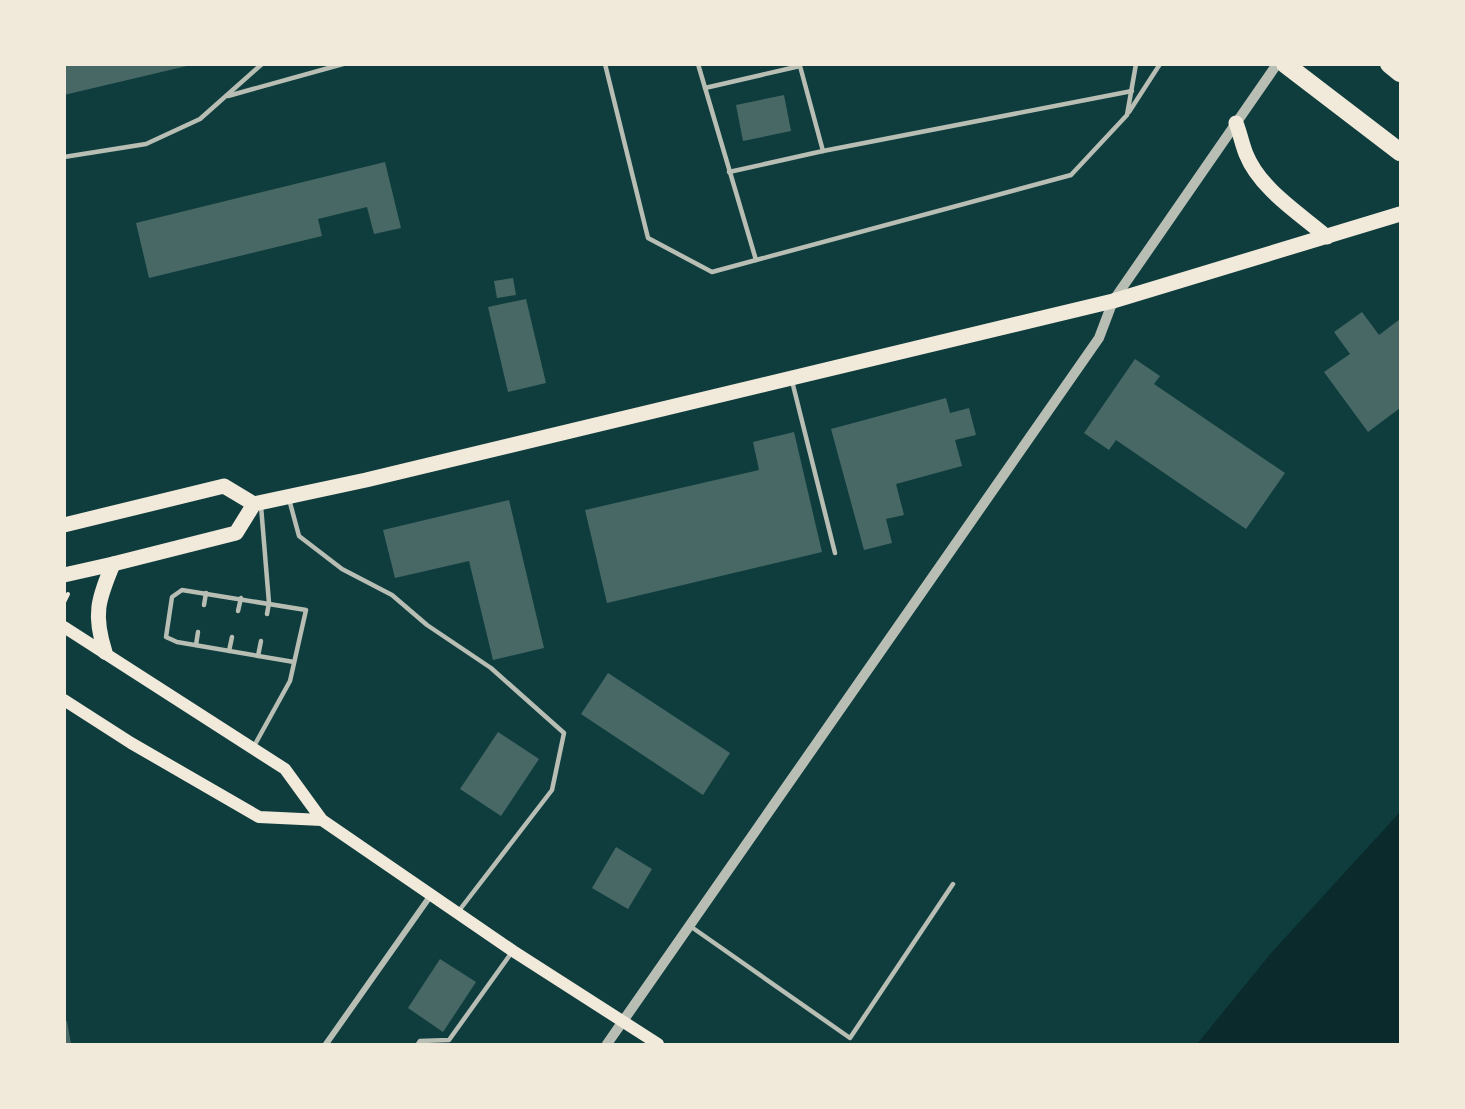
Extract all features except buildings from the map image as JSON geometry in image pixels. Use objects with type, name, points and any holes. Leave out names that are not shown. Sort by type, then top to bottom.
[{"type":"highway","points":[[1285,64],[1401,152]]},
{"type":"highway","points":[[1389,64],[1401,73]]},
{"type":"main road","points":[[1236,123],[1246,156],[1272,193],[1327,237]]},
{"type":"main road","points":[[64,574],[236,533],[257,504],[1113,301],[1401,214]]},
{"type":"main road","points":[[64,525],[225,486],[257,504]]},
{"type":"main road","points":[[105,652],[98,630],[98,609],[113,564]]},
{"type":"main road","points":[[64,627],[285,769],[322,820],[513,951],[658,1044]]},
{"type":"main road","points":[[64,700],[131,743],[259,817],[322,820]]},
{"type":"street","points":[[608,1044],[1100,338],[1113,301],[1277,64]]},
{"type":"street","points":[[326,1044],[431,894]]},
{"type":"lane","points":[[64,157],[146,144],[200,119],[262,64]]},
{"type":"lane","points":[[226,97],[343,64]]},
{"type":"lane","points":[[605,64],[648,238],[712,272],[1071,175],[1127,115],[1160,64]]},
{"type":"lane","points":[[698,64],[756,260]]},
{"type":"lane","points":[[1127,115],[1136,64]]},
{"type":"lane","points":[[705,88],[802,65],[823,151]]},
{"type":"lane","points":[[729,172],[823,151],[1132,91]]},
{"type":"lane","points":[[791,378],[835,554]]},
{"type":"lane","points":[[288,497],[299,536],[342,569],[392,595],[427,625],[490,668],[564,733],[552,790],[458,912]]},
{"type":"lane","points":[[257,504],[269,603],[267,614]]},
{"type":"lane","points":[[253,748],[290,681],[306,610],[182,590],[172,597],[166,636],[177,642],[294,662]]},
{"type":"lane","points":[[204,605],[206,593]]},
{"type":"lane","points":[[238,611],[241,598]]},
{"type":"lane","points":[[196,645],[198,632]]},
{"type":"lane","points":[[229,651],[232,637]]},
{"type":"lane","points":[[258,656],[261,641]]},
{"type":"lane","points":[[690,926],[850,1038],[953,884]]},
{"type":"lane","points":[[418,1044],[420,1041],[449,1040],[513,951]]},
{"type":"water","points":[[1400,812],[1400,1044],[1197,1044],[1272,952]]}]
